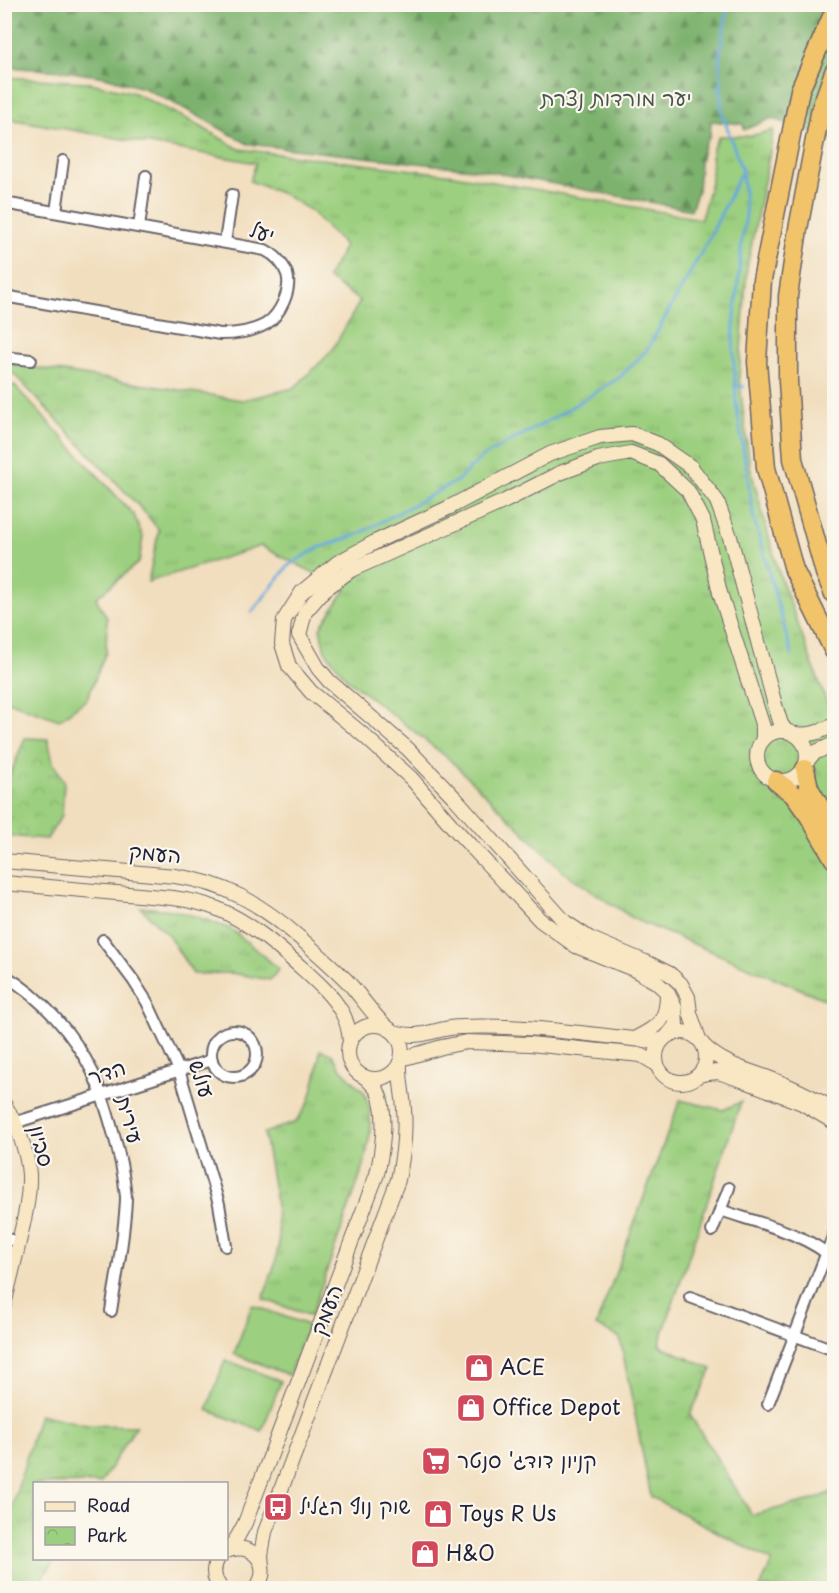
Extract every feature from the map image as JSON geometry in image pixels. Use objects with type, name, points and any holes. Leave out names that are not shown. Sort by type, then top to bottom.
[{"type":"highway","points":[[834,12],[800,90],[762,280],[758,362],[766,468],[794,570],[834,651]]},
{"type":"highway","points":[[834,72],[821,108],[788,296],[788,381],[793,459],[825,573],[834,594]]},
{"type":"highway","points":[[806,765],[809,788],[834,831]]},
{"type":"highway","points":[[776,781],[793,794],[809,816],[834,860]]},
{"type":"street","points":[[56,212],[63,160]]},
{"type":"street","points":[[139,227],[146,176]]},
{"type":"street","points":[[225,242],[232,195]]},
{"type":"street","name":"יעל","points":[[4,203],[265,250],[275,255],[288,277],[285,296],[278,313],[268,323],[240,334],[220,334],[4,296]]},
{"type":"street","points":[[4,357],[31,360]]},
{"type":"street","points":[[763,740],[763,727],[720,593],[703,520],[688,491],[667,470],[659,464],[631,453],[598,459],[560,473],[506,501],[351,570],[324,590],[305,612],[299,635],[318,668],[329,681],[408,749],[455,798],[565,922],[589,938],[670,974],[681,984],[706,1054],[706,1061],[699,1075],[692,1080],[674,1082],[660,1072],[655,1056],[657,1047],[676,1024],[675,1008],[668,992],[633,969],[576,946],[540,920],[453,827],[411,778],[311,692],[289,666],[282,644],[284,620],[302,592],[337,563],[376,541],[448,508],[550,454],[600,437],[632,434],[658,444],[691,467],[717,501],[730,537],[781,724],[801,739],[808,753],[806,765]]},
{"type":"street","points":[[829,747],[814,753],[800,775],[785,782],[768,778],[758,764],[758,747],[770,734],[777,731],[815,734],[834,725]]},
{"type":"street","name":"העמק","points":[[4,861],[175,876],[226,889],[279,919],[349,983],[373,1014],[391,1031]]},
{"type":"street","name":"העמק","points":[[4,883],[190,900],[217,909],[244,922],[265,936],[319,984],[342,1012],[350,1041]]},
{"type":"street","name":"עולש","points":[[103,940],[147,1002],[179,1070],[219,1204],[226,1246]]},
{"type":"street","name":"עירית","points":[[4,975],[18,983],[41,1003],[65,1030],[92,1071],[102,1095],[117,1143],[126,1199],[111,1311]]},
{"type":"street","points":[[634,1039],[653,1029],[664,1019],[668,992]]},
{"type":"street","points":[[391,1031],[399,1040],[402,1049],[397,1067],[384,1078],[365,1077],[357,1072],[351,1065],[347,1053],[350,1041],[360,1029],[369,1025],[376,1025],[402,1035],[418,1036],[459,1026],[530,1028],[634,1039],[665,1037],[676,1032],[684,1032],[692,1034],[714,1055],[745,1070],[772,1079],[834,1109]]},
{"type":"street","points":[[238,1030],[246,1033],[256,1045],[258,1058],[255,1065],[250,1072],[241,1076],[225,1075],[218,1071],[212,1060],[213,1044],[225,1032],[238,1030]]},
{"type":"street","points":[[400,1060],[466,1042],[530,1044],[641,1055],[656,1064]]},
{"type":"street","name":"הדר","points":[[14,1123],[212,1060]]},
{"type":"street","name":"העמק","points":[[256,1588],[263,1575],[261,1555],[265,1532],[398,1180],[402,1164],[404,1130],[404,1109],[399,1076],[400,1060]]},
{"type":"street","points":[[699,1075],[718,1072],[745,1081],[802,1103],[834,1122]]},
{"type":"street","name":"העמק","points":[[228,1548],[245,1523],[377,1174],[382,1146],[382,1110],[377,1092],[365,1077]]},
{"type":"street","name":"סביון","points":[[4,1104],[25,1153],[28,1172],[28,1193],[4,1305]]},
{"type":"street","points":[[712,1231],[729,1188]]},
{"type":"street","points":[[720,1210],[804,1239],[831,1256]]},
{"type":"street","points":[[768,1404],[795,1335],[831,1256],[834,1234]]},
{"type":"street","points":[[4,1238],[19,1242]]},
{"type":"street","points":[[690,1297],[834,1350]]},
{"type":"street","points":[[228,1552],[240,1547],[248,1549],[259,1559],[262,1567]]},
{"type":"street","points":[[218,1587],[214,1578],[214,1569],[220,1560]]},
{"type":"green space","name":"יער מורדות נצרת","points":[[4,5],[834,5],[834,141],[772,118],[744,130],[743,124],[711,121],[710,136],[703,148],[700,162],[698,190],[691,210],[481,170],[248,144],[146,89],[105,77],[64,71],[5,67]]},
{"type":"green space","points":[[4,77],[85,82],[132,92],[189,120],[239,149],[454,175],[701,219],[711,182],[712,150],[719,136],[751,136],[773,130],[747,268],[739,377],[750,467],[778,570],[834,721],[834,1003],[634,919],[565,873],[449,759],[347,679],[325,651],[320,628],[346,589],[261,546],[148,582],[159,530],[10,370],[5,370],[5,363],[242,400],[294,388],[331,352],[360,301],[327,278],[345,246],[310,210],[283,194],[250,181],[256,163],[5,118]]},
{"type":"green space","points":[[14,385],[134,515],[143,537],[139,562],[96,598],[107,618],[106,652],[87,699],[59,720],[5,700],[4,386]]},
{"type":"green space","points":[[25,738],[48,739],[53,763],[64,781],[62,815],[47,839],[5,836],[5,785]]},
{"type":"green space","points":[[140,907],[173,910],[231,929],[279,969],[270,980],[231,973],[193,974],[168,935]]},
{"type":"green space","points":[[320,1050],[332,1054],[341,1069],[365,1093],[370,1112],[370,1135],[364,1165],[311,1316],[263,1299],[275,1264],[279,1243],[275,1197],[264,1133],[296,1122],[309,1102],[317,1073]]},
{"type":"green space","points":[[680,1100],[723,1110],[741,1102],[659,1345],[712,1369],[690,1415],[752,1515],[816,1499],[834,1491],[833,1588],[760,1588],[772,1561],[651,1497],[620,1338],[596,1326]]},
{"type":"green space","points":[[252,1305],[308,1325],[289,1375],[234,1354]]},
{"type":"green space","points":[[225,1360],[281,1381],[262,1431],[207,1410]]},
{"type":"green space","points":[[39,1414],[87,1425],[136,1426],[102,1482],[33,1482],[33,1560],[54,1560],[36,1588],[5,1588],[5,1525],[7,1525]]},
{"type":"waterway","points":[[728,4],[719,59],[722,113],[742,170],[746,215],[733,337],[736,402],[754,519],[792,655]]},
{"type":"waterway","points":[[252,612],[289,565],[318,548],[357,535],[457,481],[482,457],[557,416],[619,378],[647,350],[710,237],[742,170]]},
{"type":"waterway","points":[[735,385],[744,387]]},
{"type":"place","name":"ACE","points":[[479,1368]]},
{"type":"place","name":"Office Depot","points":[[471,1408]]},
{"type":"place","name":"קניון דודג' סנטר","points":[[436,1461]]},
{"type":"place","name":"שוק נוף הגליל","points":[[278,1507]]},
{"type":"place","name":"Toys R Us","points":[[438,1514]]},
{"type":"place","name":"H&O","points":[[425,1554]]}]
